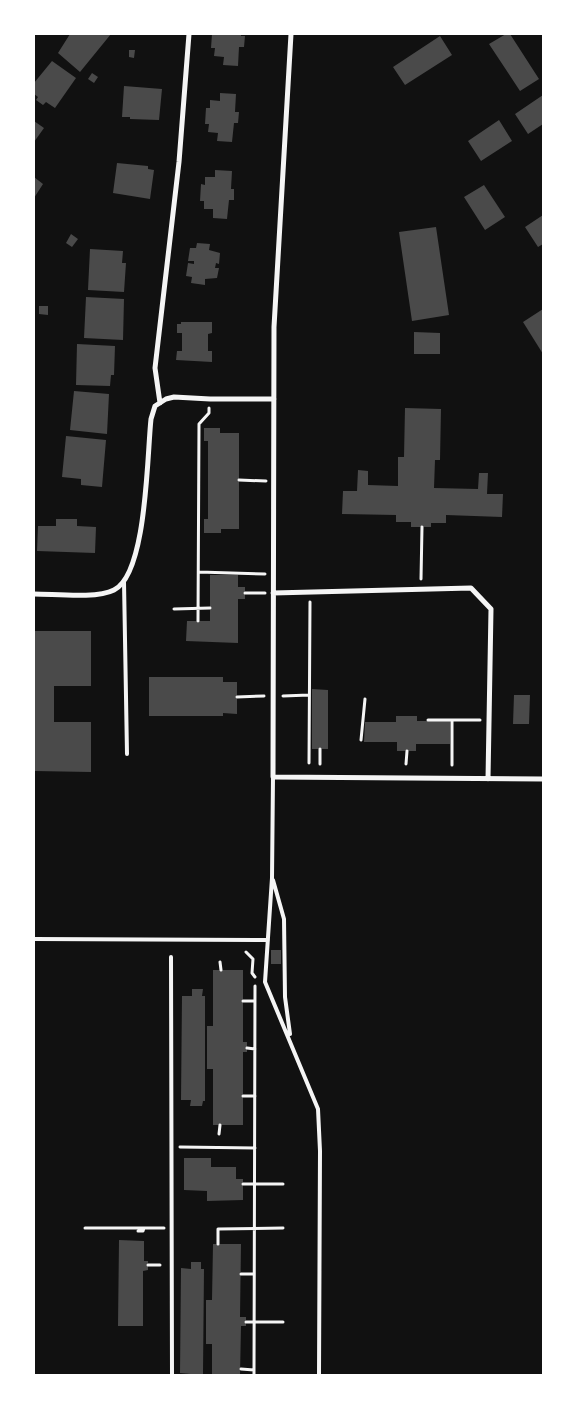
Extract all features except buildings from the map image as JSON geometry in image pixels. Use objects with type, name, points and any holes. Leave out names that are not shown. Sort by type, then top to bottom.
[{"type":"street","points":[[160,403],[155,368],[179,162],[189,34]]},
{"type":"street","points":[[291,34],[274,327],[273,777],[543,779]]},
{"type":"street","points":[[34,594],[104,594],[115,590],[124,582],[136,555],[151,419],[155,406],[174,396],[210,399],[274,399]]},
{"type":"street","points":[[273,593],[472,588],[491,609],[488,779]]},
{"type":"lane","points":[[124,582],[127,754]]},
{"type":"lane","points":[[273,777],[272,878],[265,982],[290,1038],[318,1109],[320,1151],[319,1375]]},
{"type":"lane","points":[[272,878],[284,918],[285,997],[290,1038]]},
{"type":"lane","points":[[34,939],[268,940]]},
{"type":"lane","points":[[171,957],[172,1375]]},
{"type":"path","points":[[198,620],[199,424],[209,413],[210,399]]},
{"type":"path","points":[[239,480],[259,481]]},
{"type":"path","points":[[421,589],[422,527]]},
{"type":"path","points":[[198,572],[274,574]]},
{"type":"path","points":[[309,764],[310,592]]},
{"type":"path","points":[[245,593],[259,593]]},
{"type":"path","points":[[174,608],[210,608]]},
{"type":"path","points":[[361,740],[365,699]]},
{"type":"path","points":[[428,720],[489,720]]},
{"type":"path","points":[[452,720],[452,765]]},
{"type":"path","points":[[320,749],[320,764]]},
{"type":"path","points":[[406,764],[407,751]]},
{"type":"path","points":[[246,952],[253,959],[255,1001],[254,1375]]},
{"type":"path","points":[[220,962],[220,970]]},
{"type":"path","points":[[243,1001],[255,1001]]},
{"type":"path","points":[[247,1048],[255,1049]]},
{"type":"path","points":[[243,1096],[255,1096]]},
{"type":"path","points":[[219,1134],[220,1125]]},
{"type":"path","points":[[172,1147],[254,1148]]},
{"type":"path","points":[[243,1184],[283,1184]]},
{"type":"path","points":[[85,1228],[172,1228]]},
{"type":"path","points":[[118,1228],[124,1231]]},
{"type":"path","points":[[138,1231],[143,1231],[144,1228]]},
{"type":"path","points":[[218,1244],[218,1229],[283,1228]]},
{"type":"path","points":[[148,1266],[160,1265]]},
{"type":"path","points":[[241,1274],[254,1274]]},
{"type":"path","points":[[246,1322],[283,1322]]},
{"type":"path","points":[[240,1369],[254,1370]]}]
